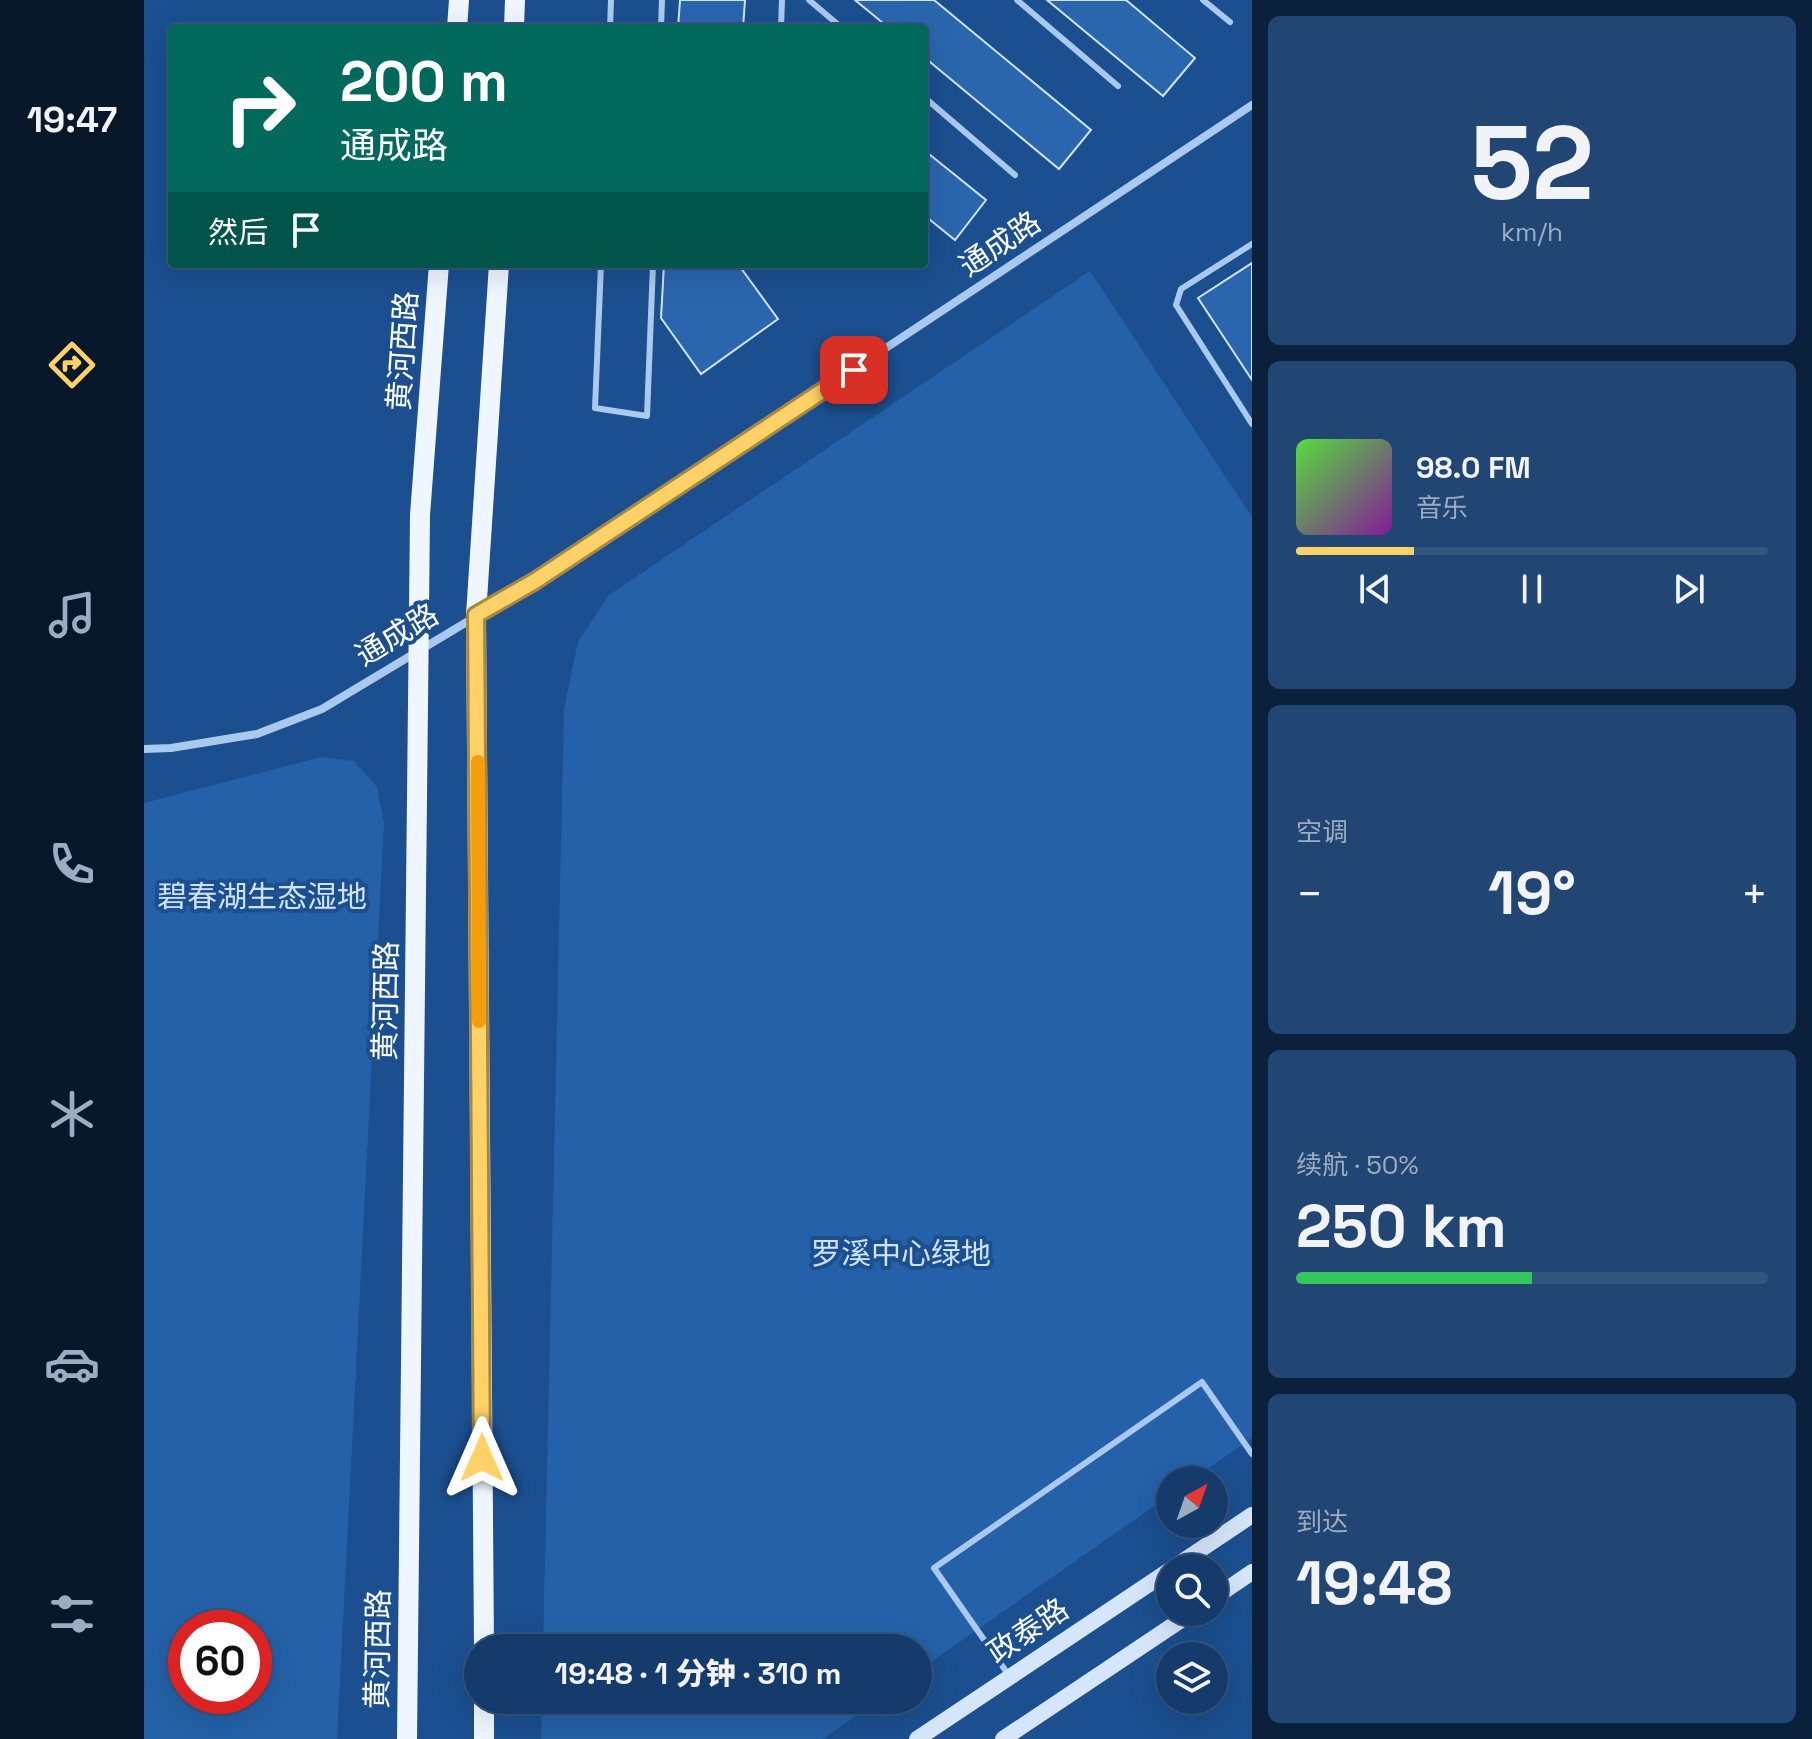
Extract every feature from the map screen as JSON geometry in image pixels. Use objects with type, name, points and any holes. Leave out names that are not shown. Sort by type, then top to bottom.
[{"type":"main road","points":[[457,24],[459,0]]},
{"type":"main road","points":[[514,24],[515,0]]},
{"type":"main road","name":"黄河西路","points":[[407,1739],[420,515],[439,268]]},
{"type":"main road","points":[[484,1634],[476,615],[499,268]]},
{"type":"main road","name":"政泰路","points":[[1194,1554],[1252,1515]]},
{"type":"main road","points":[[1228,1588],[1252,1572]]},
{"type":"main road","name":"政泰路","points":[[917,1739],[1156,1580]]},
{"type":"main road","points":[[1003,1739],[1172,1626]]},
{"type":"main road","points":[[484,1714],[484,1739]]},
{"type":"street","name":"通成路","points":[[144,749],[171,748],[257,734],[322,709],[548,572],[1252,105]]},
{"type":"lane","points":[[610,24],[611,0]]},
{"type":"lane","points":[[661,24],[662,0]]},
{"type":"lane","points":[[781,24],[782,0]]},
{"type":"lane","points":[[809,0],[837,24]]},
{"type":"lane","points":[[1017,0],[1118,86]]},
{"type":"lane","points":[[1203,0],[1230,22]]},
{"type":"lane","points":[[928,100],[1015,175]]},
{"type":"lane","points":[[1252,244],[1181,289],[1176,305],[1252,424]]},
{"type":"lane","points":[[601,268],[595,408],[647,416],[653,268]]},
{"type":"lane","points":[[1010,1677],[934,1568],[1202,1382],[1252,1454]]},
{"type":"green space","name":"罗溪中心绿地","points":[[1090,271],[1252,517],[1252,1438],[1212,1466],[1156,1466],[1156,1505],[932,1661],[932,1634],[543,1634],[564,709],[578,642],[609,595]]},
{"type":"green space","name":"碧春湖生态湿地","points":[[321,757],[354,761],[377,787],[384,823],[337,1739],[144,1739],[144,803]]},
{"type":"green space","points":[[542,1714],[858,1714],[823,1739],[541,1739]]},
{"type":"building","points":[[680,0],[745,0],[743,24],[678,24]]},
{"type":"building","points":[[855,0],[934,0],[1091,130],[1059,169],[928,60],[928,24],[884,24]]},
{"type":"building","points":[[1047,0],[1126,0],[1195,58],[1163,96]]},
{"type":"building","points":[[928,153],[986,200],[955,240],[928,218]]},
{"type":"building","points":[[1252,263],[1252,380],[1198,298]]},
{"type":"building","points":[[664,268],[741,268],[778,319],[701,374],[661,318]]},
{"type":"slow traffic","points":[[478,762],[479,1021]]},
{"type":"route","points":[[482,1458],[476,615],[535,581],[854,370]]}]
